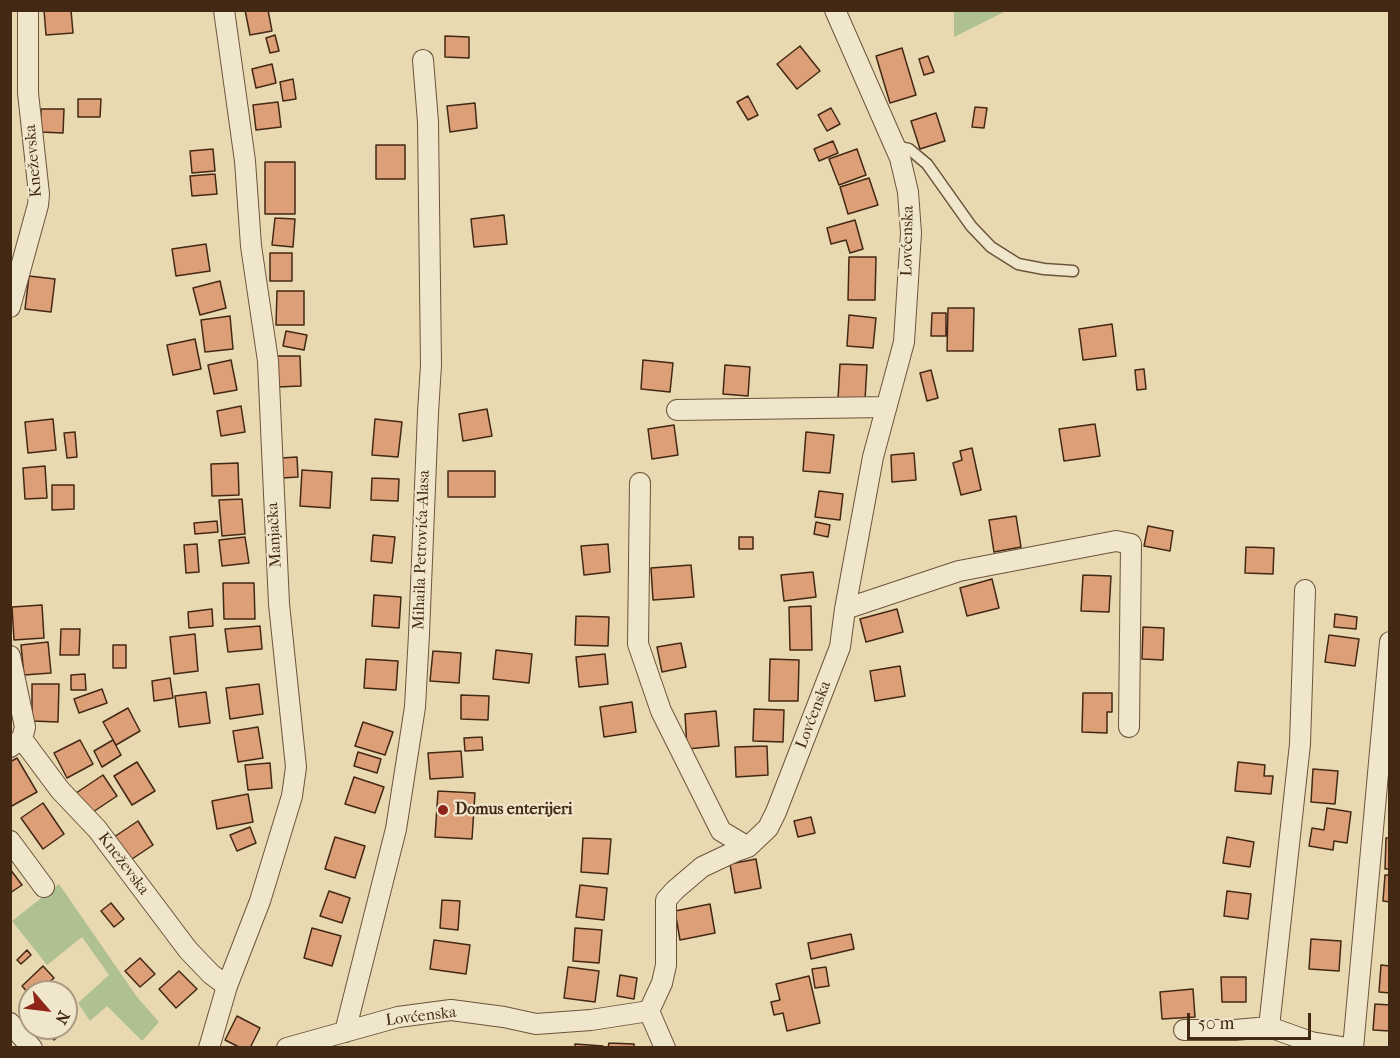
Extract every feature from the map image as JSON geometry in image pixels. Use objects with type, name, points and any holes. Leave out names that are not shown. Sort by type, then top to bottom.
[{"type":"street","name":"Kneževska","points":[[10,307],[39,194],[28,93],[28,10]]},
{"type":"street","name":"Manjačka","points":[[209,1047],[226,986],[260,900],[292,796],[296,767],[279,604],[268,361],[251,246],[245,161],[224,10]]},
{"type":"street","name":"Lovćenska","points":[[287,1047],[398,1017],[451,1011],[504,1017],[536,1024],[591,1020],[649,1011],[662,983],[666,965],[666,900],[702,867],[748,847],[768,828],[777,812],[840,647],[873,457],[904,342],[911,233],[908,192],[900,158],[835,10]]},
{"type":"street","name":"Mihaila Petrovića-Alasa","points":[[345,1032],[396,829],[415,707],[431,365],[429,122],[423,60]]},
{"type":"street","points":[[677,410],[886,407]]},
{"type":"street","points":[[640,483],[638,644],[661,711],[721,831],[748,847]]},
{"type":"street","points":[[845,609],[959,571],[1116,540],[1131,544],[1129,727]]},
{"type":"street","points":[[1269,1027],[1300,744],[1305,590]]},
{"type":"street","points":[[1353,1047],[1386,708],[1389,642]]},
{"type":"street","name":"Kneževska","points":[[10,656],[25,727],[16,743],[97,829],[188,950],[210,974],[226,986]]},
{"type":"street","points":[[10,841],[44,887]]},
{"type":"street","points":[[649,1011],[665,1047]]},
{"type":"street","points":[[10,1023],[32,1047]]},
{"type":"street","points":[[1184,1030],[1269,1027],[1311,1042],[1348,1047]]},
{"type":"lane","points":[[894,146],[909,149],[927,164],[971,226],[991,247],[1018,264],[1073,271]]},
{"type":"green space","points":[[954,10],[1006,11],[954,37]]},
{"type":"green space","points":[[59,884],[137,997],[159,1022],[142,1041],[107,1006],[90,1021],[78,1003],[109,975],[82,937],[47,965],[12,921]]},
{"type":"building","points":[[44,10],[71,10],[73,33],[46,35]]},
{"type":"building","points":[[245,10],[268,10],[272,31],[250,35]]},
{"type":"building","points":[[275,35],[279,51],[270,53],[266,38]]},
{"type":"building","points":[[445,36],[469,37],[469,58],[445,57]]},
{"type":"building","points":[[800,46],[820,71],[797,89],[777,64]]},
{"type":"building","points":[[902,48],[916,95],[890,103],[876,56]]},
{"type":"building","points":[[928,56],[934,72],[924,75],[919,59]]},
{"type":"building","points":[[272,64],[276,83],[256,88],[252,69]]},
{"type":"building","points":[[293,79],[296,99],[283,101],[280,82]]},
{"type":"building","points":[[748,96],[758,115],[748,120],[737,102]]},
{"type":"building","points":[[78,99],[101,99],[100,117],[78,117]]},
{"type":"building","points":[[278,102],[281,127],[256,130],[253,105]]},
{"type":"building","points":[[475,103],[477,128],[450,132],[447,106]]},
{"type":"building","points":[[975,107],[987,108],[984,128],[972,127]]},
{"type":"building","points":[[831,108],[840,124],[827,131],[818,115]]},
{"type":"building","points":[[41,109],[64,109],[63,133],[40,132]]},
{"type":"building","points":[[936,113],[945,141],[920,149],[911,121]]},
{"type":"building","points":[[833,141],[838,153],[819,161],[814,149]]},
{"type":"building","points":[[376,145],[405,145],[405,179],[376,179]]},
{"type":"building","points":[[213,149],[215,171],[192,173],[190,151]]},
{"type":"building","points":[[857,149],[866,175],[839,185],[829,159]]},
{"type":"building","points":[[265,162],[295,162],[295,214],[265,214]]},
{"type":"building","points":[[215,174],[217,194],[192,196],[190,176]]},
{"type":"building","points":[[869,178],[878,205],[848,214],[840,187]]},
{"type":"building","points":[[504,215],[507,244],[474,247],[471,219]]},
{"type":"building","points":[[275,218],[295,219],[293,247],[272,245]]},
{"type":"building","points":[[855,220],[863,249],[850,253],[846,240],[831,244],[827,228]]},
{"type":"building","points":[[206,244],[210,271],[176,276],[172,249]]},
{"type":"building","points":[[270,253],[292,253],[292,281],[270,281]]},
{"type":"building","points":[[849,257],[876,257],[875,300],[848,300]]},
{"type":"building","points":[[29,276],[55,279],[51,312],[25,309]]},
{"type":"building","points":[[220,281],[226,308],[200,315],[193,288]]},
{"type":"building","points":[[277,291],[304,291],[304,325],[276,325]]},
{"type":"building","points":[[948,308],[974,308],[973,351],[947,351]]},
{"type":"building","points":[[932,313],[946,313],[946,336],[931,336]]},
{"type":"building","points":[[849,315],[876,318],[873,348],[847,346]]},
{"type":"building","points":[[230,316],[233,349],[205,352],[201,320]]},
{"type":"building","points":[[1112,324],[1116,356],[1083,360],[1079,329]]},
{"type":"building","points":[[286,331],[307,335],[304,350],[283,346]]},
{"type":"building","points":[[195,339],[201,369],[173,375],[167,345]]},
{"type":"building","points":[[277,356],[300,356],[301,386],[278,387]]},
{"type":"building","points":[[231,360],[237,390],[214,394],[208,365]]},
{"type":"building","points":[[643,360],[673,363],[670,392],[641,389]]},
{"type":"building","points":[[840,364],[867,365],[865,400],[838,399]]},
{"type":"building","points":[[725,365],[750,367],[748,396],[723,394]]},
{"type":"building","points":[[1144,369],[1146,389],[1137,390],[1135,370]]},
{"type":"building","points":[[931,370],[938,398],[927,401],[920,373]]},
{"type":"building","points":[[241,406],[245,432],[221,436],[217,411]]},
{"type":"building","points":[[487,409],[492,436],[463,441],[459,414]]},
{"type":"building","points":[[53,419],[56,450],[28,453],[25,422]]},
{"type":"building","points":[[375,419],[402,422],[398,457],[372,455]]},
{"type":"building","points":[[1095,424],[1100,456],[1064,461],[1059,429]]},
{"type":"building","points":[[674,425],[678,455],[652,459],[648,429]]},
{"type":"building","points":[[75,432],[77,457],[67,458],[64,433]]},
{"type":"building","points":[[806,432],[834,435],[830,473],[803,471]]},
{"type":"building","points":[[972,448],[981,490],[961,495],[953,463],[962,460],[960,451]]},
{"type":"building","points":[[914,453],[916,480],[892,482],[891,455]]},
{"type":"building","points":[[297,457],[298,477],[282,478],[281,458]]},
{"type":"building","points":[[238,463],[239,495],[212,496],[211,464]]},
{"type":"building","points":[[45,466],[47,498],[25,499],[23,468]]},
{"type":"building","points":[[302,470],[332,472],[330,508],[300,506]]},
{"type":"building","points":[[448,471],[495,471],[495,497],[448,497]]},
{"type":"building","points":[[372,478],[399,479],[398,501],[371,500]]},
{"type":"building","points":[[52,485],[74,485],[74,509],[52,510]]},
{"type":"building","points":[[819,491],[843,494],[840,520],[815,517]]},
{"type":"building","points":[[242,499],[245,534],[222,536],[219,500]]},
{"type":"building","points":[[1016,516],[1021,547],[994,552],[989,520]]},
{"type":"building","points":[[217,521],[218,532],[195,534],[194,523]]},
{"type":"building","points":[[816,522],[830,525],[828,537],[814,534]]},
{"type":"building","points":[[1148,526],[1173,531],[1170,551],[1144,546]]},
{"type":"building","points":[[373,535],[395,537],[392,563],[371,561]]},
{"type":"building","points":[[245,537],[249,563],[222,566],[219,540]]},
{"type":"building","points":[[739,537],[753,537],[753,549],[739,549]]},
{"type":"building","points":[[197,544],[199,572],[186,573],[184,545]]},
{"type":"building","points":[[608,544],[610,572],[584,575],[581,546]]},
{"type":"building","points":[[1246,547],[1274,548],[1273,574],[1245,573]]},
{"type":"building","points":[[691,565],[694,597],[653,600],[651,568]]},
{"type":"building","points":[[813,572],[816,597],[784,601],[781,575]]},
{"type":"building","points":[[1083,575],[1111,576],[1109,612],[1081,611]]},
{"type":"building","points":[[992,579],[999,608],[967,616],[960,588]]},
{"type":"building","points":[[223,583],[254,583],[255,619],[224,619]]},
{"type":"building","points":[[374,595],[401,597],[399,628],[372,626]]},
{"type":"building","points":[[42,605],[44,638],[14,640],[12,607]]},
{"type":"building","points":[[811,606],[812,650],[790,650],[789,607]]},
{"type":"building","points":[[212,609],[213,626],[189,628],[188,612]]},
{"type":"building","points":[[897,609],[903,632],[866,642],[860,619]]},
{"type":"building","points":[[1335,614],[1357,617],[1356,629],[1334,627]]},
{"type":"building","points":[[576,616],[609,617],[608,646],[575,645]]},
{"type":"building","points":[[260,626],[262,649],[228,652],[225,629]]},
{"type":"building","points":[[1143,627],[1164,628],[1163,660],[1142,659]]},
{"type":"building","points":[[61,629],[80,629],[79,655],[60,655]]},
{"type":"building","points":[[195,634],[198,671],[174,674],[170,637]]},
{"type":"building","points":[[1329,635],[1359,639],[1355,666],[1325,662]]},
{"type":"building","points":[[48,642],[51,673],[24,675],[21,645]]},
{"type":"building","points":[[681,643],[686,667],[662,672],[657,647]]},
{"type":"building","points":[[113,645],[126,645],[126,668],[113,668]]},
{"type":"building","points":[[496,650],[532,654],[529,683],[493,679]]},
{"type":"building","points":[[433,651],[461,653],[459,683],[430,681]]},
{"type":"building","points":[[605,654],[608,684],[579,687],[576,657]]},
{"type":"building","points":[[366,659],[398,661],[396,690],[364,688]]},
{"type":"building","points":[[770,659],[799,660],[798,701],[769,701]]},
{"type":"building","points":[[900,666],[905,696],[875,701],[870,671]]},
{"type":"building","points":[[85,674],[86,690],[71,690],[71,675]]},
{"type":"building","points":[[170,678],[173,698],[154,701],[152,681]]},
{"type":"building","points":[[32,684],[59,684],[58,722],[32,721]]},
{"type":"building","points":[[259,684],[263,714],[230,719],[226,688]]},
{"type":"building","points":[[102,689],[107,703],[79,713],[74,699]]},
{"type":"building","points":[[206,692],[210,723],[179,727],[175,696]]},
{"type":"building","points":[[1083,693],[1112,693],[1112,712],[1107,712],[1107,733],[1082,732]]},
{"type":"building","points":[[461,695],[489,696],[488,720],[461,719]]},
{"type":"building","points":[[632,702],[636,732],[604,737],[600,707]]},
{"type":"building","points":[[128,708],[140,731],[116,745],[103,722]]},
{"type":"building","points":[[754,709],[784,710],[783,742],[753,741]]},
{"type":"building","points":[[716,711],[719,746],[687,749],[685,714]]},
{"type":"building","points":[[363,722],[393,732],[385,755],[355,746]]},
{"type":"building","points":[[258,727],[263,758],[238,762],[233,731]]},
{"type":"building","points":[[482,737],[483,750],[465,751],[464,738]]},
{"type":"building","points":[[80,740],[93,764],[67,778],[54,753]]},
{"type":"building","points":[[113,740],[121,755],[102,767],[94,751]]},
{"type":"building","points":[[767,746],[768,775],[736,777],[735,747]]},
{"type":"building","points":[[461,751],[463,777],[430,779],[428,753]]},
{"type":"building","points":[[358,752],[381,759],[377,773],[354,766]]},
{"type":"building","points":[[17,758],[37,792],[10,807],[10,762]]},
{"type":"building","points":[[137,762],[155,791],[132,805],[114,776]]},
{"type":"building","points":[[1238,762],[1265,765],[1264,776],[1273,776],[1271,794],[1235,791]]},
{"type":"building","points":[[270,763],[272,788],[248,790],[245,765]]},
{"type":"building","points":[[1313,769],[1338,771],[1335,804],[1311,802]]},
{"type":"building","points":[[103,775],[117,796],[90,814],[76,793]]},
{"type":"building","points":[[354,777],[384,787],[375,813],[345,804]]},
{"type":"building","points":[[438,791],[475,793],[472,839],[435,837]]},
{"type":"building","points":[[248,794],[253,822],[217,829],[212,801]]},
{"type":"building","points":[[43,803],[64,834],[43,849],[21,818]]},
{"type":"building","points":[[1327,808],[1351,812],[1347,843],[1334,841],[1333,850],[1309,846],[1312,828],[1324,830]]},
{"type":"building","points":[[811,817],[815,833],[798,837],[794,821]]},
{"type":"building","points":[[138,821],[153,845],[129,861],[114,837]]},
{"type":"building","points":[[250,827],[256,843],[237,851],[230,835]]},
{"type":"building","points":[[335,837],[365,846],[355,878],[325,869]]},
{"type":"building","points":[[1227,837],[1254,842],[1250,867],[1223,863]]},
{"type":"building","points":[[583,838],[611,839],[608,874],[581,872]]},
{"type":"building","points":[[1386,838],[1390,838],[1390,869],[1385,869]]},
{"type":"building","points":[[756,859],[761,888],[735,893],[730,864]]},
{"type":"building","points":[[10,869],[22,885],[10,893]]},
{"type":"building","points":[[1385,875],[1390,875],[1390,902],[1383,901]]},
{"type":"building","points":[[580,885],[607,888],[604,920],[576,917]]},
{"type":"building","points":[[329,891],[350,898],[342,923],[320,916]]},
{"type":"building","points":[[1227,891],[1251,894],[1248,919],[1224,916]]},
{"type":"building","points":[[442,900],[460,901],[458,930],[440,928]]},
{"type":"building","points":[[111,903],[124,919],[114,927],[101,911]]},
{"type":"building","points":[[710,904],[715,933],[680,940],[675,911]]},
{"type":"building","points":[[312,928],[341,936],[332,966],[304,958]]},
{"type":"building","points":[[575,928],[602,930],[599,963],[573,961]]},
{"type":"building","points":[[851,934],[854,949],[811,959],[808,943]]},
{"type":"building","points":[[1311,939],[1341,941],[1339,971],[1309,969]]},
{"type":"building","points":[[434,940],[470,945],[466,974],[430,969]]},
{"type":"building","points":[[27,950],[31,955],[21,964],[17,960]]},
{"type":"building","points":[[140,958],[155,974],[140,987],[125,971]]},
{"type":"building","points":[[1381,965],[1390,966],[1390,993],[1379,992]]},
{"type":"building","points":[[43,966],[54,978],[52,980],[28,980]]},
{"type":"building","points":[[568,967],[599,971],[595,1002],[564,998]]},
{"type":"building","points":[[826,967],[829,986],[815,988],[812,969]]},
{"type":"building","points":[[179,971],[197,989],[176,1008],[159,989]]},
{"type":"building","points":[[620,975],[637,978],[634,999],[617,996]]},
{"type":"building","points":[[809,976],[820,1023],[787,1031],[783,1013],[774,1015],[771,1002],[780,1000],[776,984]]},
{"type":"building","points":[[1221,977],[1246,977],[1246,1002],[1222,1002]]},
{"type":"building","points":[[1193,989],[1195,1017],[1162,1019],[1160,992]]},
{"type":"building","points":[[1375,1004],[1390,1005],[1390,1031],[1373,1030]]},
{"type":"building","points":[[237,1016],[260,1028],[250,1048],[241,1048],[225,1040]]},
{"type":"building","points":[[609,1043],[634,1044],[634,1048],[608,1048]]},
{"type":"building","points":[[575,1044],[603,1046],[603,1048],[575,1048]]},
{"type":"place","name":"Domus enterijeri","points":[[443,810]]}]
